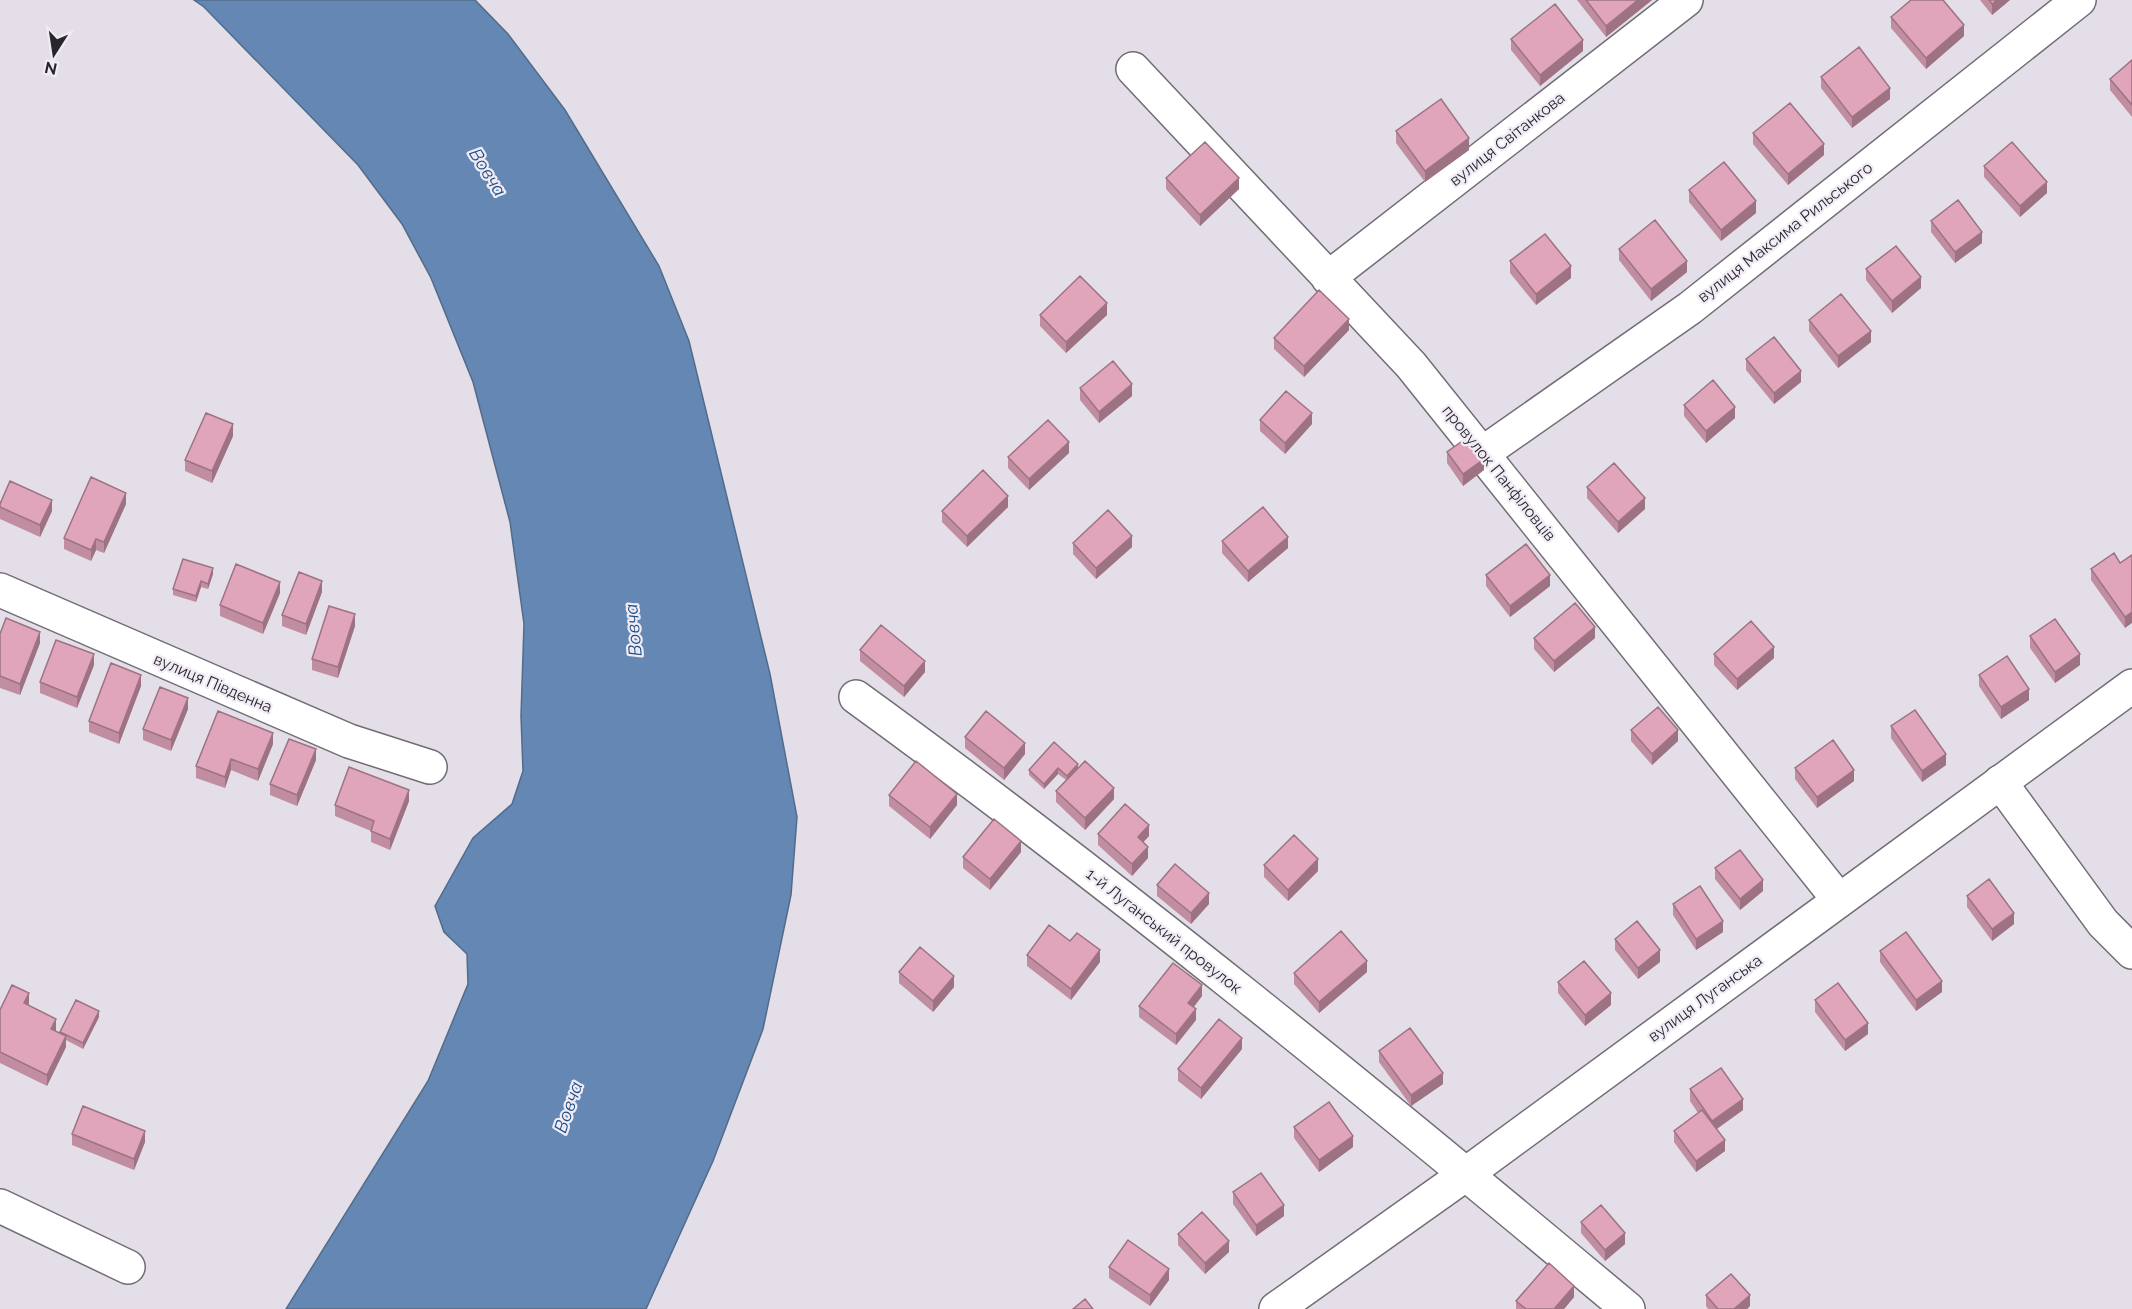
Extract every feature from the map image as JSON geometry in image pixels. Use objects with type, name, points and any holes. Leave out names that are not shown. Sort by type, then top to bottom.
[{"type":"street","name":"вулиця Світанкова","points":[[1328,278],[1686,0]]},
{"type":"street","name":"вулиця Максима Рильського","points":[[1483,453],[1690,308],[2079,0]]},
{"type":"street","name":"провулок Панфіловців","points":[[1133,69],[1411,365],[1839,900]]},
{"type":"street","name":"вулиця Південна","points":[[0,590],[349,741],[430,767]]},
{"type":"street","name":"вулиця Луганська","points":[[1276,1309],[1466,1174],[2132,686]]},
{"type":"street","name":"1-й Луганський провулок","points":[[856,697],[1010,810],[1229,981],[1628,1309]]},
{"type":"street","points":[[2000,782],[2103,923],[2132,952]]},
{"type":"street","points":[[0,1206],[128,1267]]},
{"type":"water","name":"Вовча","points":[[194,0],[475,0],[508,34],[565,110],[659,266],[689,341],[770,674],[797,817],[791,895],[763,1029],[713,1161],[646,1309],[286,1309],[428,1081],[468,984],[467,954],[444,932],[435,906],[473,838],[512,804],[523,771],[521,716],[524,624],[510,522],[473,382],[431,278],[402,224],[358,165],[204,7]]},
{"type":"building","points":[[1586,0],[1638,0],[1606,26]]},
{"type":"building","points":[[1911,0],[1943,0],[1964,25],[1926,58],[1891,17]]},
{"type":"building","points":[[1555,4],[1583,40],[1540,75],[1511,39]]},
{"type":"building","points":[[1859,47],[1890,88],[1852,117],[1821,77]]},
{"type":"building","points":[[2132,60],[2132,105],[2110,79]]},
{"type":"building","points":[[1441,99],[1469,138],[1425,171],[1396,131]]},
{"type":"building","points":[[1790,103],[1824,144],[1788,174],[1753,133]]},
{"type":"building","points":[[1205,142],[1239,178],[1200,215],[1166,178]]},
{"type":"building","points":[[2012,142],[2047,182],[2020,206],[1984,166]]},
{"type":"building","points":[[1724,162],[1756,201],[1721,230],[1689,190]]},
{"type":"building","points":[[1958,200],[1982,232],[1955,252],[1931,221]]},
{"type":"building","points":[[1655,220],[1687,261],[1651,289],[1619,249]]},
{"type":"building","points":[[1545,234],[1571,266],[1536,294],[1510,261]]},
{"type":"building","points":[[1896,246],[1921,277],[1892,301],[1866,269]]},
{"type":"building","points":[[1080,276],[1107,303],[1066,342],[1040,315]]},
{"type":"building","points":[[1319,290],[1349,319],[1304,366],[1274,338]]},
{"type":"building","points":[[1841,294],[1871,331],[1838,356],[1809,320]]},
{"type":"building","points":[[1774,337],[1801,371],[1774,393],[1746,359]]},
{"type":"building","points":[[1113,361],[1132,384],[1099,412],[1080,388]]},
{"type":"building","points":[[1713,380],[1735,407],[1706,431],[1684,405]]},
{"type":"building","points":[[1286,391],[1312,413],[1285,443],[1260,420]]},
{"type":"building","points":[[206,413],[233,424],[212,471],[185,460]]},
{"type":"building","points":[[1048,420],[1069,442],[1029,479],[1008,457]]},
{"type":"building","points":[[1468,437],[1484,459],[1463,474],[1447,452]]},
{"type":"building","points":[[1614,463],[1645,498],[1618,522],[1587,487]]},
{"type":"building","points":[[983,470],[1008,496],[967,536],[942,511]]},
{"type":"building","points":[[91,477],[126,493],[104,542],[96,539],[91,550],[64,538]]},
{"type":"building","points":[[10,481],[52,500],[40,525],[0,507]]},
{"type":"building","points":[[1263,507],[1288,537],[1248,571],[1222,541]]},
{"type":"building","points":[[1108,510],[1132,536],[1096,568],[1073,543]]},
{"type":"building","points":[[1526,544],[1550,575],[1510,606],[1486,575]]},
{"type":"building","points":[[2114,553],[2120,563],[2132,555],[2132,612],[2125,617],[2091,569]]},
{"type":"building","points":[[183,559],[213,568],[208,584],[201,581],[196,596],[173,589]]},
{"type":"building","points":[[236,564],[280,582],[263,623],[220,605]]},
{"type":"building","points":[[299,572],[322,581],[306,624],[282,615]]},
{"type":"building","points":[[1575,603],[1595,627],[1554,661],[1534,638]]},
{"type":"building","points":[[329,606],[355,614],[338,667],[312,659]]},
{"type":"building","points":[[6,618],[40,632],[20,684],[0,676],[0,634]]},
{"type":"building","points":[[2055,619],[2080,654],[2055,672],[2030,636]]},
{"type":"building","points":[[1751,621],[1774,647],[1737,679],[1714,654]]},
{"type":"building","points":[[881,625],[925,661],[904,686],[860,650]]},
{"type":"building","points":[[56,640],[94,654],[77,697],[40,682]]},
{"type":"building","points":[[2007,656],[2029,689],[2001,707],[1979,675]]},
{"type":"building","points":[[111,663],[141,675],[119,733],[89,721]]},
{"type":"building","points":[[160,687],[188,698],[171,740],[143,729]]},
{"type":"building","points":[[1658,707],[1678,730],[1652,754],[1631,730]]},
{"type":"building","points":[[1915,710],[1946,754],[1922,771],[1891,726]]},
{"type":"building","points":[[218,711],[273,733],[258,769],[231,759],[225,777],[196,766]]},
{"type":"building","points":[[986,711],[1025,743],[1004,768],[965,737]]},
{"type":"building","points":[[289,739],[316,749],[297,795],[270,784]]},
{"type":"building","points":[[1833,740],[1854,770],[1817,797],[1795,768]]},
{"type":"building","points":[[1054,742],[1078,764],[1067,776],[1058,768],[1044,784],[1029,770]]},
{"type":"building","points":[[916,761],[957,794],[930,827],[889,795]]},
{"type":"building","points":[[1085,761],[1114,788],[1085,818],[1056,791]]},
{"type":"building","points":[[349,767],[409,790],[390,839],[371,831],[374,821],[335,805]]},
{"type":"building","points":[[1125,804],[1149,825],[1138,837],[1148,847],[1132,864],[1098,834]]},
{"type":"building","points":[[994,819],[1021,841],[990,879],[963,857]]},
{"type":"building","points":[[1294,835],[1318,859],[1288,890],[1264,865]]},
{"type":"building","points":[[1740,850],[1763,880],[1740,899],[1715,868]]},
{"type":"building","points":[[1175,864],[1209,893],[1191,913],[1157,885]]},
{"type":"building","points":[[1989,879],[2014,913],[1992,929],[1967,896]]},
{"type":"building","points":[[1700,886],[1723,921],[1696,939],[1673,904]]},
{"type":"building","points":[[1637,921],[1660,950],[1638,968],[1615,939]]},
{"type":"building","points":[[1049,925],[1070,941],[1077,933],[1100,950],[1071,989],[1027,955]]},
{"type":"building","points":[[1341,931],[1367,961],[1319,1002],[1294,973]]},
{"type":"building","points":[[1906,932],[1942,981],[1916,1000],[1880,951]]},
{"type":"building","points":[[920,947],[954,976],[933,1001],[899,972]]},
{"type":"building","points":[[1584,961],[1611,993],[1585,1015],[1558,982]]},
{"type":"building","points":[[1173,963],[1202,985],[1188,1003],[1196,1009],[1176,1034],[1139,1006]]},
{"type":"building","points":[[1838,983],[1868,1023],[1845,1040],[1815,1000]]},
{"type":"building","points":[[12,985],[29,993],[24,1003],[56,1019],[51,1029],[66,1036],[47,1075],[0,1052],[0,1010]]},
{"type":"building","points":[[76,1000],[99,1011],[83,1043],[60,1032]]},
{"type":"building","points":[[1219,1019],[1242,1038],[1201,1088],[1178,1069]]},
{"type":"building","points":[[1410,1028],[1443,1073],[1411,1095],[1379,1051]]},
{"type":"building","points":[[1721,1068],[1743,1099],[1712,1121],[1690,1089]]},
{"type":"building","points":[[1329,1102],[1353,1136],[1319,1160],[1294,1127]]},
{"type":"building","points":[[83,1106],[145,1131],[134,1159],[72,1134]]},
{"type":"building","points":[[1702,1110],[1725,1140],[1696,1161],[1674,1131]]},
{"type":"building","points":[[1261,1173],[1284,1205],[1256,1225],[1233,1192]]},
{"type":"building","points":[[1601,1205],[1625,1233],[1605,1250],[1581,1222]]},
{"type":"building","points":[[1202,1212],[1229,1241],[1205,1263],[1178,1234]]},
{"type":"building","points":[[1128,1240],[1169,1269],[1150,1295],[1109,1267]]},
{"type":"building","points":[[1549,1263],[1574,1286],[1554,1309],[1526,1309],[1516,1301]]},
{"type":"building","points":[[1731,1274],[1750,1295],[1734,1309],[1718,1309],[1706,1295]]},
{"type":"building","points":[[1085,1299],[1093,1309],[1073,1309]]}]
